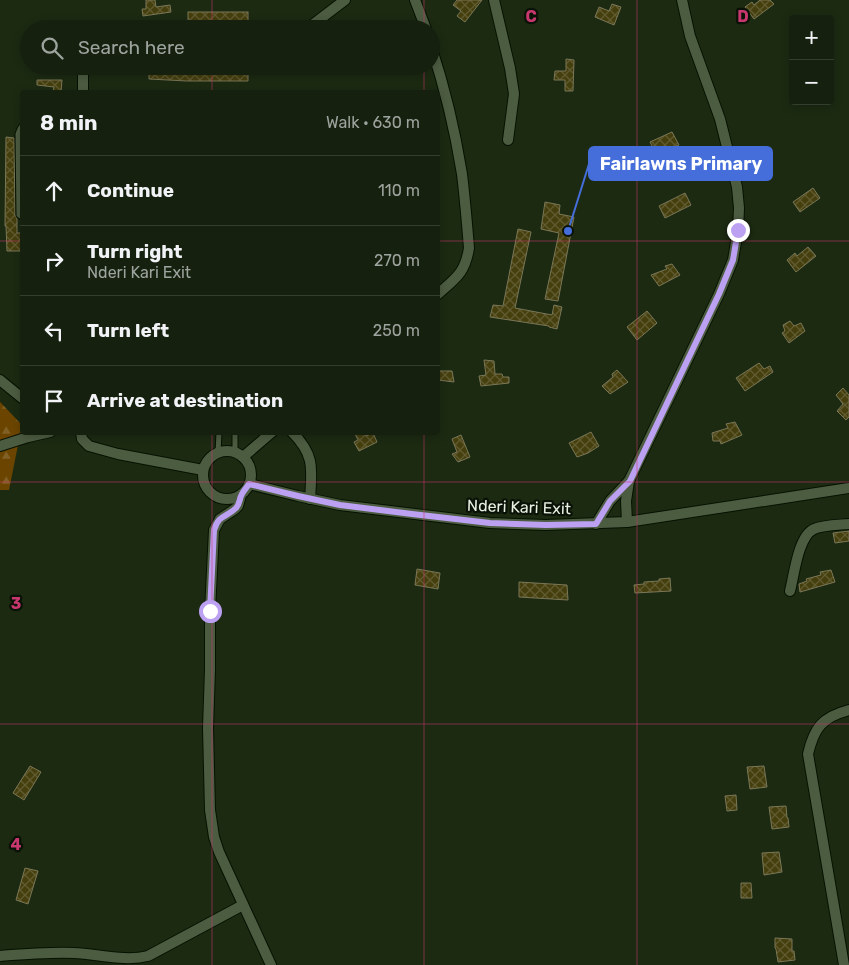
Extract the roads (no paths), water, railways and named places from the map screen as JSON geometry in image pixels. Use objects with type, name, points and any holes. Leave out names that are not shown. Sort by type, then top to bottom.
[{"type":"street","points":[[319,20],[346,0]]},
{"type":"street","points":[[415,0],[423,20]]},
{"type":"street","points":[[494,0],[514,94],[508,140]]},
{"type":"street","points":[[627,522],[626,501],[630,481],[719,294],[733,260],[738,230],[739,208],[737,187],[720,118],[690,36],[682,0]]},
{"type":"street","points":[[440,74],[462,175],[469,248],[463,269],[440,292]]},
{"type":"street","points":[[83,75],[83,90]]},
{"type":"street","points":[[0,380],[20,396]]},
{"type":"street","points":[[0,446],[37,435]]},
{"type":"street","points":[[80,435],[89,446],[118,454],[203,470]]},
{"type":"street","points":[[239,455],[268,435]]},
{"type":"street","points":[[294,435],[307,450],[310,460],[312,472],[310,499]]},
{"type":"street","points":[[241,495],[230,499],[222,499],[214,496],[208,490],[204,483],[203,470],[210,458],[226,451],[239,455],[248,463],[251,477],[249,484],[241,495],[238,506],[220,519],[214,530],[210,611],[208,728],[210,810],[214,836],[219,852],[272,965]]},
{"type":"street","points":[[596,524],[610,501],[630,481]]},
{"type":"street","name":"Nderi Kari Exit","points":[[249,484],[340,505],[490,523],[546,525],[627,522],[849,488]]},
{"type":"street","points":[[790,592],[800,547],[806,536],[815,529],[849,524]]},
{"type":"street","points":[[844,965],[808,754],[813,734],[822,723],[833,715],[849,710]]},
{"type":"street","points":[[0,956],[74,952],[129,959],[148,956],[243,905]]},
{"type":"lane","points":[[20,129],[18,134],[20,215]]},
{"type":"lane","points":[[218,453],[219,435]]},
{"type":"lane","points":[[236,435],[239,455]]},
{"type":"place","name":"Fairlawns Primary","points":[[568,231]]}]
